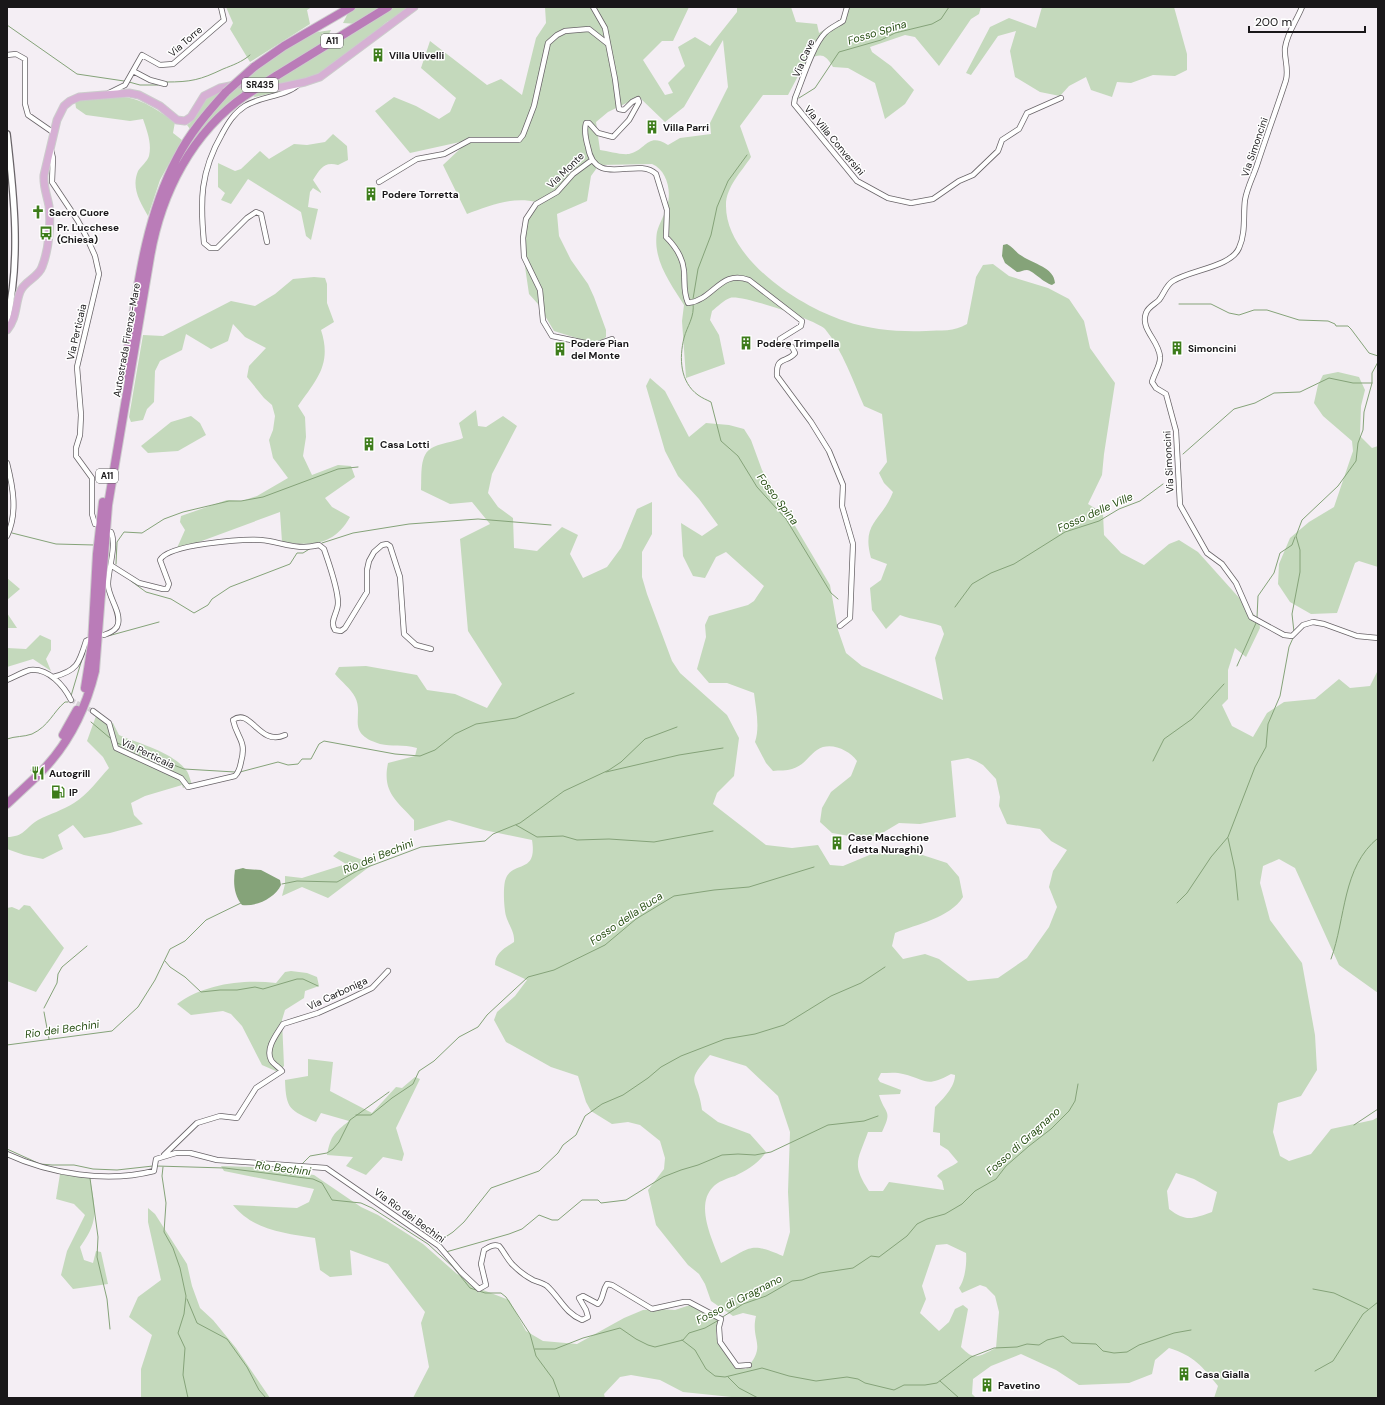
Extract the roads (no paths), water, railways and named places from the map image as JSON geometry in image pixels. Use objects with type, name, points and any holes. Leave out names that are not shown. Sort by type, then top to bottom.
[{"type":"highway","name":"Autostrada Firenze-Mare","points":[[7,797],[38,772],[57,744],[70,723],[82,696],[88,675],[92,644],[97,554],[102,506],[146,245],[153,215],[164,185],[180,152],[206,114],[226,92],[254,67],[284,46],[351,7]]},
{"type":"highway","name":"Autostrada Firenze-Mare","points":[[7,804],[59,751],[75,726],[87,697],[95,671],[108,505],[150,257],[159,217],[174,181],[200,138],[219,116],[246,95],[388,7]]},
{"type":"main road","name":"SR435","points":[[7,330],[16,315],[21,289],[38,274],[43,263],[50,227],[50,213],[43,182],[60,112],[70,101],[79,97],[129,92],[139,95],[160,106],[178,120],[182,121],[191,117],[204,96],[220,88],[242,83],[275,88],[299,84],[316,79],[332,69],[414,7]]},
{"type":"street","name":"Via Torre","points":[[132,71],[142,55],[160,65],[173,64],[224,20],[220,7]]},
{"type":"street","name":"Via Monte","points":[[593,7],[605,28],[619,109],[624,110],[635,99],[638,99],[639,102],[629,120],[613,137],[598,132],[586,122],[588,145],[592,160],[573,174],[558,192],[536,204],[526,219],[523,238],[524,257],[540,290],[543,321],[552,336],[596,345],[612,339]]},
{"type":"street","name":"Via Cave","points":[[794,102],[808,66],[820,41],[824,34],[843,21],[847,7]]},
{"type":"street","name":"Via Simoncini","points":[[1302,7],[1289,34],[1286,45],[1288,69],[1286,80],[1246,199],[1240,248],[1217,266],[1201,269],[1173,281],[1161,298],[1148,309],[1145,324],[1157,344],[1160,357],[1160,363],[1155,370],[1152,382],[1156,388],[1166,394],[1176,430],[1180,505],[1207,553],[1222,564],[1236,583],[1251,617],[1269,628],[1287,636],[1292,636],[1303,625],[1313,622],[1324,624],[1356,636],[1378,638]]},
{"type":"street","points":[[379,182],[417,159],[444,154],[470,140],[519,140],[523,136],[534,106],[548,43],[557,35],[565,31],[589,29],[608,45]]},
{"type":"street","points":[[7,55],[16,54],[25,59],[25,104],[28,115],[54,133]]},
{"type":"street","points":[[105,95],[125,85],[132,71],[150,80],[165,84]]},
{"type":"street","points":[[267,242],[261,214],[256,212],[247,218],[217,248],[210,248],[204,243],[201,205],[207,163],[231,118],[244,107],[260,99],[291,90],[299,84]]},
{"type":"street","name":"Via Villa Conversini","points":[[794,102],[796,107],[857,181],[888,198],[911,203],[933,199],[959,181],[973,175],[995,154],[1002,140],[1019,129],[1027,113],[1061,98]]},
{"type":"street","points":[[7,134],[13,193],[15,255],[13,283],[7,320]]},
{"type":"street","name":"Via Perticaia","points":[[51,150],[54,158],[52,182],[78,221],[95,256],[99,270],[99,278],[77,367],[82,415],[76,456],[92,478],[92,514],[95,524]]},
{"type":"street","points":[[592,160],[599,166],[608,169],[620,171],[643,169],[652,170],[656,174],[667,210],[666,237],[676,248],[684,270],[684,294],[688,303],[697,302],[730,277],[742,277],[749,280],[802,322],[801,326],[780,339],[780,344],[792,347],[795,352],[791,357],[780,361],[776,366],[777,376],[815,428],[829,452],[843,485],[842,506],[853,544],[850,618],[840,626]]},
{"type":"street","points":[[7,463],[14,503],[13,515],[7,536]]},
{"type":"street","points":[[104,635],[115,630],[118,623],[117,614],[108,591],[108,573],[112,566],[111,532]]},
{"type":"street","points":[[112,566],[139,583],[167,589],[169,584],[160,560],[163,556],[175,550],[217,542],[256,540],[303,547],[319,545],[322,546],[325,553],[337,597],[338,608],[333,622],[333,627],[335,630],[341,631],[345,628],[367,592],[369,561],[374,552],[382,545],[387,544],[390,546],[400,577],[404,634],[416,645],[431,649]]},
{"type":"street","points":[[53,677],[69,672],[76,667],[86,641],[88,640]]},
{"type":"street","points":[[7,680],[29,670],[39,671],[53,677],[67,691],[71,700]]},
{"type":"street","name":"Via Perticaia","points":[[93,711],[109,723],[116,748],[181,778],[188,788],[235,776],[238,772],[244,752],[243,745],[234,727],[233,720],[235,718],[241,717],[248,720],[268,737],[278,738],[285,735]]},
{"type":"street","name":"Via Carboniga","points":[[164,1155],[197,1123],[220,1116],[237,1118],[256,1088],[282,1071],[271,1060],[270,1054],[272,1043],[283,1024],[318,1013],[372,988],[388,971]]},
{"type":"street","name":"Via Rio dei Bechini","points":[[164,1155],[190,1153],[218,1160],[326,1168],[439,1246],[461,1272],[479,1288],[486,1285],[481,1264],[484,1250],[491,1246],[498,1246],[510,1262],[522,1274],[546,1285],[567,1311],[582,1320],[588,1318],[586,1310],[579,1298],[583,1296],[598,1304],[602,1300],[607,1284],[612,1285],[652,1309],[689,1302],[721,1319],[719,1335],[723,1348],[737,1366],[748,1365]]},
{"type":"street","points":[[7,1154],[41,1168],[92,1176],[145,1173],[154,1171],[156,1159],[164,1155]]},
{"type":"waterway","name":"Fosso Spina","points":[[799,98],[815,88],[839,52],[881,40],[895,33],[932,24],[941,19],[949,7]]},
{"type":"waterway","points":[[7,25],[77,74],[124,81]]},
{"type":"waterway","points":[[166,82],[182,82],[208,76],[244,60],[250,55]]},
{"type":"waterway","points":[[129,82],[140,85],[158,85]]},
{"type":"waterway","name":"Fosso Spina","points":[[693,299],[698,269],[711,235],[717,207],[728,181],[747,155]]},
{"type":"waterway","name":"Fosso Spina","points":[[693,303],[693,313],[682,346],[681,361],[684,377],[692,390],[711,402],[721,441],[738,456],[757,487],[786,519],[831,593],[838,599]]},
{"type":"waterway","points":[[1179,304],[1211,304],[1229,313],[1239,315],[1254,310],[1267,310],[1299,320],[1328,321],[1336,326],[1348,326],[1369,353],[1378,356]]},
{"type":"waterway","points":[[1294,632],[1292,614],[1300,572],[1300,550],[1296,536],[1302,520],[1338,486],[1356,461],[1358,443],[1363,430],[1364,412],[1372,383],[1372,373],[1378,362]]},
{"type":"waterway","name":"Fosso delle Ville","points":[[1183,454],[1234,409],[1255,403],[1274,393],[1300,392],[1329,378],[1353,383],[1372,383]]},
{"type":"waterway","points":[[116,564],[117,542],[124,532],[142,533],[164,519],[183,512],[229,501],[241,501],[263,497],[338,469],[358,467]]},
{"type":"waterway","name":"Fosso delle Ville","points":[[955,607],[972,584],[991,573],[1014,564],[1065,532],[1099,521],[1119,509],[1140,501],[1163,484]]},
{"type":"waterway","points":[[322,543],[353,533],[409,524],[478,519],[551,525]]},
{"type":"waterway","points":[[12,533],[56,544],[94,545]]},
{"type":"waterway","points":[[1257,618],[1258,596],[1274,573],[1280,553],[1292,545],[1295,537]]},
{"type":"waterway","points":[[131,581],[146,592],[171,599],[194,613],[208,605],[212,599],[230,587],[290,564],[297,553],[303,553],[311,548]]},
{"type":"waterway","points":[[108,636],[159,622]]},
{"type":"waterway","points":[[1237,666],[1256,623]]},
{"type":"waterway","points":[[1177,903],[1187,893],[1211,857],[1228,837],[1255,767],[1266,747],[1268,724],[1280,696],[1289,647],[1293,638]]},
{"type":"waterway","points":[[71,696],[82,659]]},
{"type":"waterway","points":[[1153,761],[1164,739],[1192,719],[1224,684]]},
{"type":"waterway","points":[[240,772],[278,762],[288,765],[298,764],[302,759],[311,759],[319,744],[324,741],[395,754],[420,756],[435,750],[455,734],[476,724],[516,718],[574,693]]},
{"type":"waterway","points":[[7,739],[29,735],[38,731],[65,702],[68,702]]},
{"type":"waterway","points":[[91,722],[110,738]]},
{"type":"waterway","name":"Rio dei Bechini","points":[[282,884],[297,881],[337,882],[357,871],[421,847],[485,841],[493,834],[520,823],[564,791],[609,770],[621,762],[645,739],[677,727]]},
{"type":"waterway","points":[[117,743],[184,769],[235,772]]},
{"type":"waterway","points":[[606,772],[679,755],[723,748]]},
{"type":"waterway","name":"Rio dei Bechini","points":[[516,825],[537,837],[563,836],[577,840],[609,839],[654,842],[713,831]]},
{"type":"waterway","points":[[1228,838],[1235,870],[1238,900]]},
{"type":"waterway","points":[[1331,959],[1351,878],[1366,850],[1378,838]]},
{"type":"waterway","name":"Fosso della Buca","points":[[356,1115],[371,1115],[392,1098],[413,1084],[419,1071],[434,1061],[459,1037],[478,1027],[487,1015],[528,977],[554,970],[605,945],[636,919],[674,896],[749,887],[814,867]]},
{"type":"waterway","name":"Rio dei Bechini","points":[[7,1045],[112,1031],[138,1007],[155,980],[170,949],[185,941],[206,920],[241,903]]},
{"type":"waterway","points":[[44,1008],[57,983],[58,974],[62,967],[87,946]]},
{"type":"waterway","points":[[165,961],[170,967],[185,977],[201,992],[237,990],[255,987],[263,989],[297,979],[303,979],[318,986]]},
{"type":"waterway","name":"Fosso di Gragnano","points":[[438,1242],[453,1232],[464,1222],[491,1188],[539,1171],[558,1153],[563,1145],[576,1135],[585,1116],[602,1104],[623,1095],[661,1067],[681,1056],[725,1039],[755,1034],[784,1025],[831,996],[861,983],[885,967]]},
{"type":"waterway","points":[[44,1012],[49,1039]]},
{"type":"waterway","name":"Fosso di Gragnano","points":[[721,1318],[743,1304],[766,1296],[792,1281],[802,1280],[820,1273],[853,1268],[871,1256],[879,1257],[907,1236],[917,1224],[927,1219],[945,1214],[962,1204],[975,1191],[996,1179],[1006,1166],[1051,1129],[1069,1111],[1075,1101],[1078,1084]]},
{"type":"waterway","name":"Fosso della Buca","points":[[301,1165],[310,1156],[327,1153],[333,1149],[339,1142],[350,1120],[389,1092]]},
{"type":"waterway","points":[[1354,1125],[1378,1109]]},
{"type":"waterway","points":[[446,1252],[522,1229],[539,1215],[552,1220],[558,1220],[582,1200],[598,1200],[601,1203],[626,1200],[663,1177],[722,1155],[755,1155],[771,1152],[828,1125],[864,1121],[878,1116]]},
{"type":"waterway","name":"Rio Bechini","points":[[7,1149],[40,1164],[74,1165],[93,1169],[117,1170],[153,1166]]},
{"type":"waterway","name":"Rio Bechini","points":[[156,1166],[225,1168],[313,1179],[322,1183],[332,1200],[361,1203],[372,1208],[428,1244],[453,1267],[470,1288],[485,1293],[501,1293],[506,1297],[530,1334],[536,1356],[553,1379],[560,1398]]},
{"type":"waterway","points":[[163,1167],[162,1176],[166,1203],[164,1232],[173,1248],[180,1268],[186,1296],[184,1314],[178,1333],[185,1348],[183,1375],[188,1398]]},
{"type":"waterway","name":"Fosso della Buca","points":[[290,1175],[298,1169]]},
{"type":"waterway","points":[[90,1178],[98,1237],[97,1257],[107,1299],[110,1329]]},
{"type":"waterway","points":[[1313,1289],[1334,1293],[1368,1309]]},
{"type":"waterway","points":[[187,1299],[197,1323],[227,1339],[247,1367],[259,1390],[266,1398]]},
{"type":"waterway","points":[[1315,1371],[1333,1361],[1363,1314],[1378,1302]]},
{"type":"waterway","name":"Fosso di Gragnano","points":[[535,1349],[555,1349],[583,1338],[620,1328],[636,1339],[655,1347],[683,1340],[689,1333],[705,1328],[719,1320]]},
{"type":"waterway","points":[[682,1340],[695,1350],[706,1369],[715,1376],[725,1377],[762,1368],[789,1376],[816,1381],[847,1377],[894,1390],[904,1385],[925,1385],[937,1383],[971,1357],[994,1348],[1017,1347],[1027,1344],[1039,1345],[1047,1340],[1063,1336],[1072,1343],[1096,1344],[1103,1351],[1114,1353],[1127,1352],[1139,1345],[1174,1333],[1191,1330]]},
{"type":"waterway","points":[[728,1377],[739,1388],[758,1398]]},
{"type":"waterway","points":[[940,1381],[959,1398]]},
{"type":"tunnel","points":[[71,700],[93,711]]},
{"type":"tunnel","points":[[33,773],[38,767]]},
{"type":"place","name":"Villa Ulivelli","points":[[378,55]]},
{"type":"place","name":"Villa Parri","points":[[652,127]]},
{"type":"place","name":"Podere Torretta","points":[[371,194]]},
{"type":"place","name":"Sacro Cuore","points":[[38,212]]},
{"type":"place","name":"Pr. Lucchese (Chiesa)","points":[[46,233]]},
{"type":"place","name":"Podere Trimpella","points":[[746,343]]},
{"type":"place","name":"Simoncini","points":[[1177,348]]},
{"type":"place","name":"Podere Pian del Monte","points":[[560,349]]},
{"type":"place","name":"Casa Lotti","points":[[369,444]]},
{"type":"place","name":"Autogrill","points":[[38,773]]},
{"type":"place","name":"IP","points":[[58,792]]},
{"type":"place","name":"Case Macchione (detta Nuraghi)","points":[[837,843]]},
{"type":"place","name":"Casa Gialla","points":[[1184,1374]]},
{"type":"place","name":"Pavetino","points":[[987,1385]]}]
